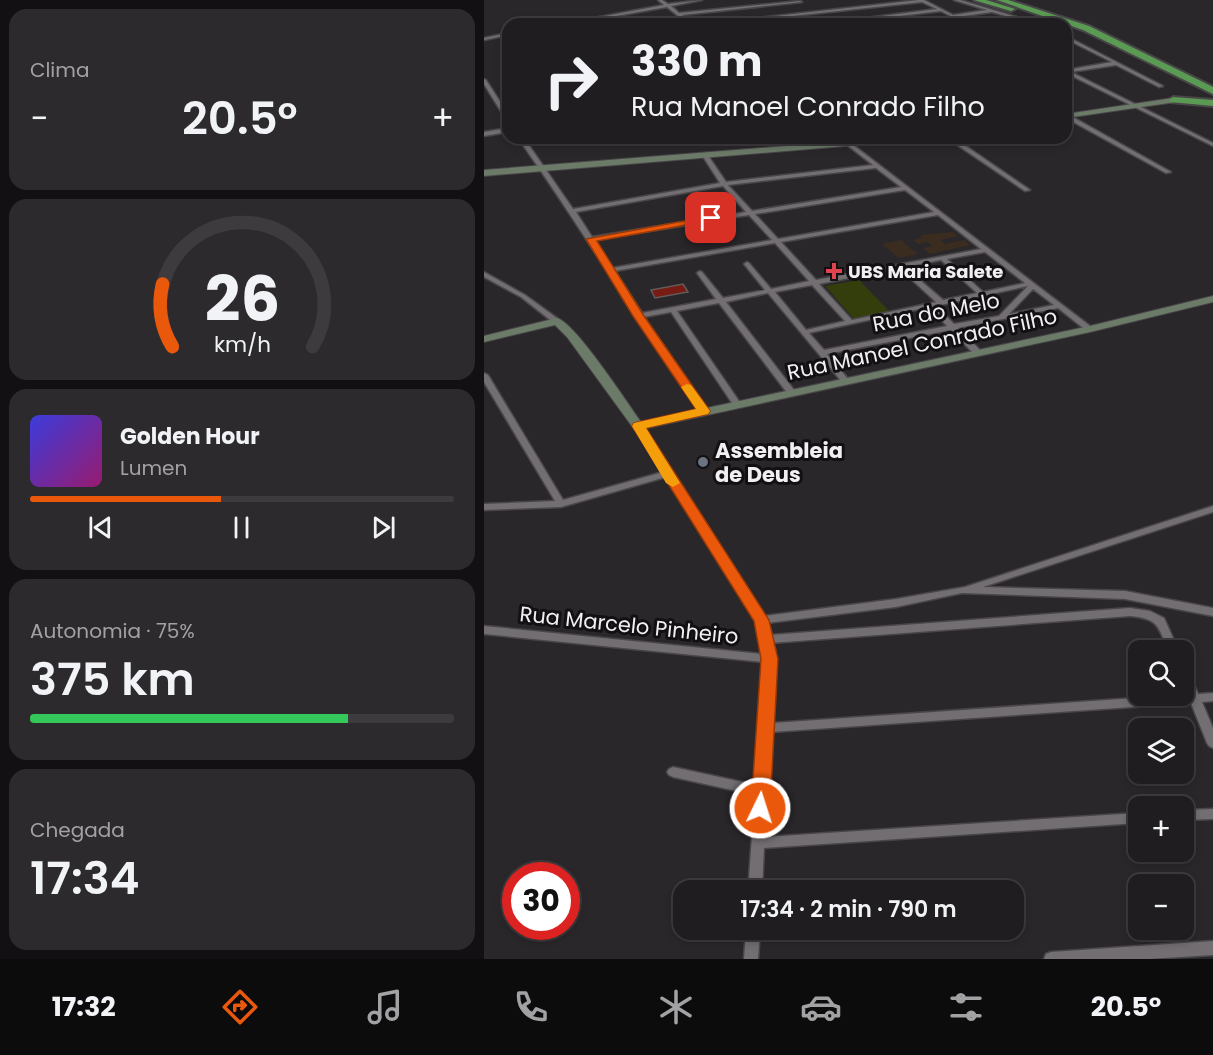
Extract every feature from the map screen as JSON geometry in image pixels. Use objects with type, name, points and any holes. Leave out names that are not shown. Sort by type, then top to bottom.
[{"type":"highway","points":[[978,0],[1036,18]]},
{"type":"highway","points":[[1002,0],[1056,18]]},
{"type":"highway","points":[[1072,23],[1211,89]]},
{"type":"highway","points":[[1072,31],[1181,86]]},
{"type":"highway","points":[[1173,100],[1189,97],[1190,91],[1213,103]]},
{"type":"highway","points":[[1173,100],[1213,103]]},
{"type":"street","points":[[660,0],[684,18]]},
{"type":"street","points":[[599,18],[700,0]]},
{"type":"street","points":[[761,18],[922,0],[958,18]]},
{"type":"street","points":[[956,0],[1020,18]]},
{"type":"street","points":[[679,14],[799,1],[825,18]]},
{"type":"street","points":[[875,18],[942,10]]},
{"type":"street","points":[[952,15],[997,10]]},
{"type":"street","points":[[484,39],[502,35]]},
{"type":"street","points":[[1072,40],[1161,86]]},
{"type":"street","points":[[1072,70],[1117,63]]},
{"type":"street","points":[[1072,74],[1213,145]]},
{"type":"street","points":[[484,80],[502,108]]},
{"type":"street","points":[[1072,115],[1173,100]]},
{"type":"street","points":[[1072,119],[1168,172]]},
{"type":"street","points":[[484,134],[502,131]]},
{"type":"street","points":[[525,144],[704,411]]},
{"type":"street","points":[[484,173],[849,144],[984,250],[1090,329]]},
{"type":"street","points":[[959,144],[1027,190]]},
{"type":"street","points":[[705,155],[724,184],[816,282],[850,322]]},
{"type":"street","points":[[572,211],[724,184],[878,166]]},
{"type":"street","points":[[591,239],[904,188]]},
{"type":"street","points":[[611,270],[939,213]]},
{"type":"street","points":[[639,316],[984,250]]},
{"type":"street","points":[[942,258],[982,294]]},
{"type":"street","points":[[747,264],[845,380]]},
{"type":"street","points":[[900,266],[941,302]]},
{"type":"street","points":[[700,273],[791,392]]},
{"type":"street","points":[[484,274],[523,296],[558,321],[571,335],[638,426],[762,620],[769,659],[756,880]]},
{"type":"street","points":[[805,332],[1030,285]]},
{"type":"street","points":[[1002,317],[1030,285]]},
{"type":"street","name":"Rua Manoel Conrado Filho","points":[[638,426],[1090,329],[1213,298]]},
{"type":"street","points":[[931,304],[977,352]]},
{"type":"street","name":"Rua do Melo","points":[[821,353],[1058,306]]},
{"type":"street","points":[[673,310],[737,404]]},
{"type":"street","points":[[484,339],[558,321]]},
{"type":"street","points":[[484,375],[561,504]]},
{"type":"street","points":[[484,507],[561,504],[667,474]]},
{"type":"street","points":[[762,620],[896,603],[962,590],[1213,509]]},
{"type":"street","points":[[962,590],[1125,595],[1213,612]]},
{"type":"street","points":[[767,639],[1130,612],[1146,614],[1160,621],[1169,640]]},
{"type":"street","name":"Rua Marcelo Pinheiro","points":[[484,630],[769,659]]},
{"type":"street","points":[[1194,695],[1213,743]]},
{"type":"street","points":[[766,728],[1213,697]]},
{"type":"street","points":[[673,772],[762,791]]},
{"type":"street","points":[[1194,815],[1213,814]]},
{"type":"street","points":[[758,843],[1128,819]]},
{"type":"street","points":[[751,959],[752,940]]},
{"type":"street","points":[[1051,959],[1213,948]]},
{"type":"shaded area","points":[[953,232],[958,236],[940,240],[945,244],[964,240],[970,245],[930,254],[923,248],[932,246],[928,242],[918,244],[913,240],[922,238],[920,235]]},
{"type":"shaded area","points":[[901,240],[918,254],[899,258],[882,244]]},
{"type":"green space","points":[[859,280],[890,312],[855,320],[825,286]]},
{"type":"building","points":[[683,284],[688,292],[655,298],[651,290]]},
{"type":"slow traffic","points":[[673,483],[638,426],[704,411],[687,387]]},
{"type":"place","name":"UBS Maria Salete","points":[[834,271]]},
{"type":"place","name":"Assembleia de Deus","points":[[703,462]]},
{"type":"route","points":[[711,218],[591,239],[670,364],[704,411],[638,426],[762,620],[769,659],[760,808]]}]
